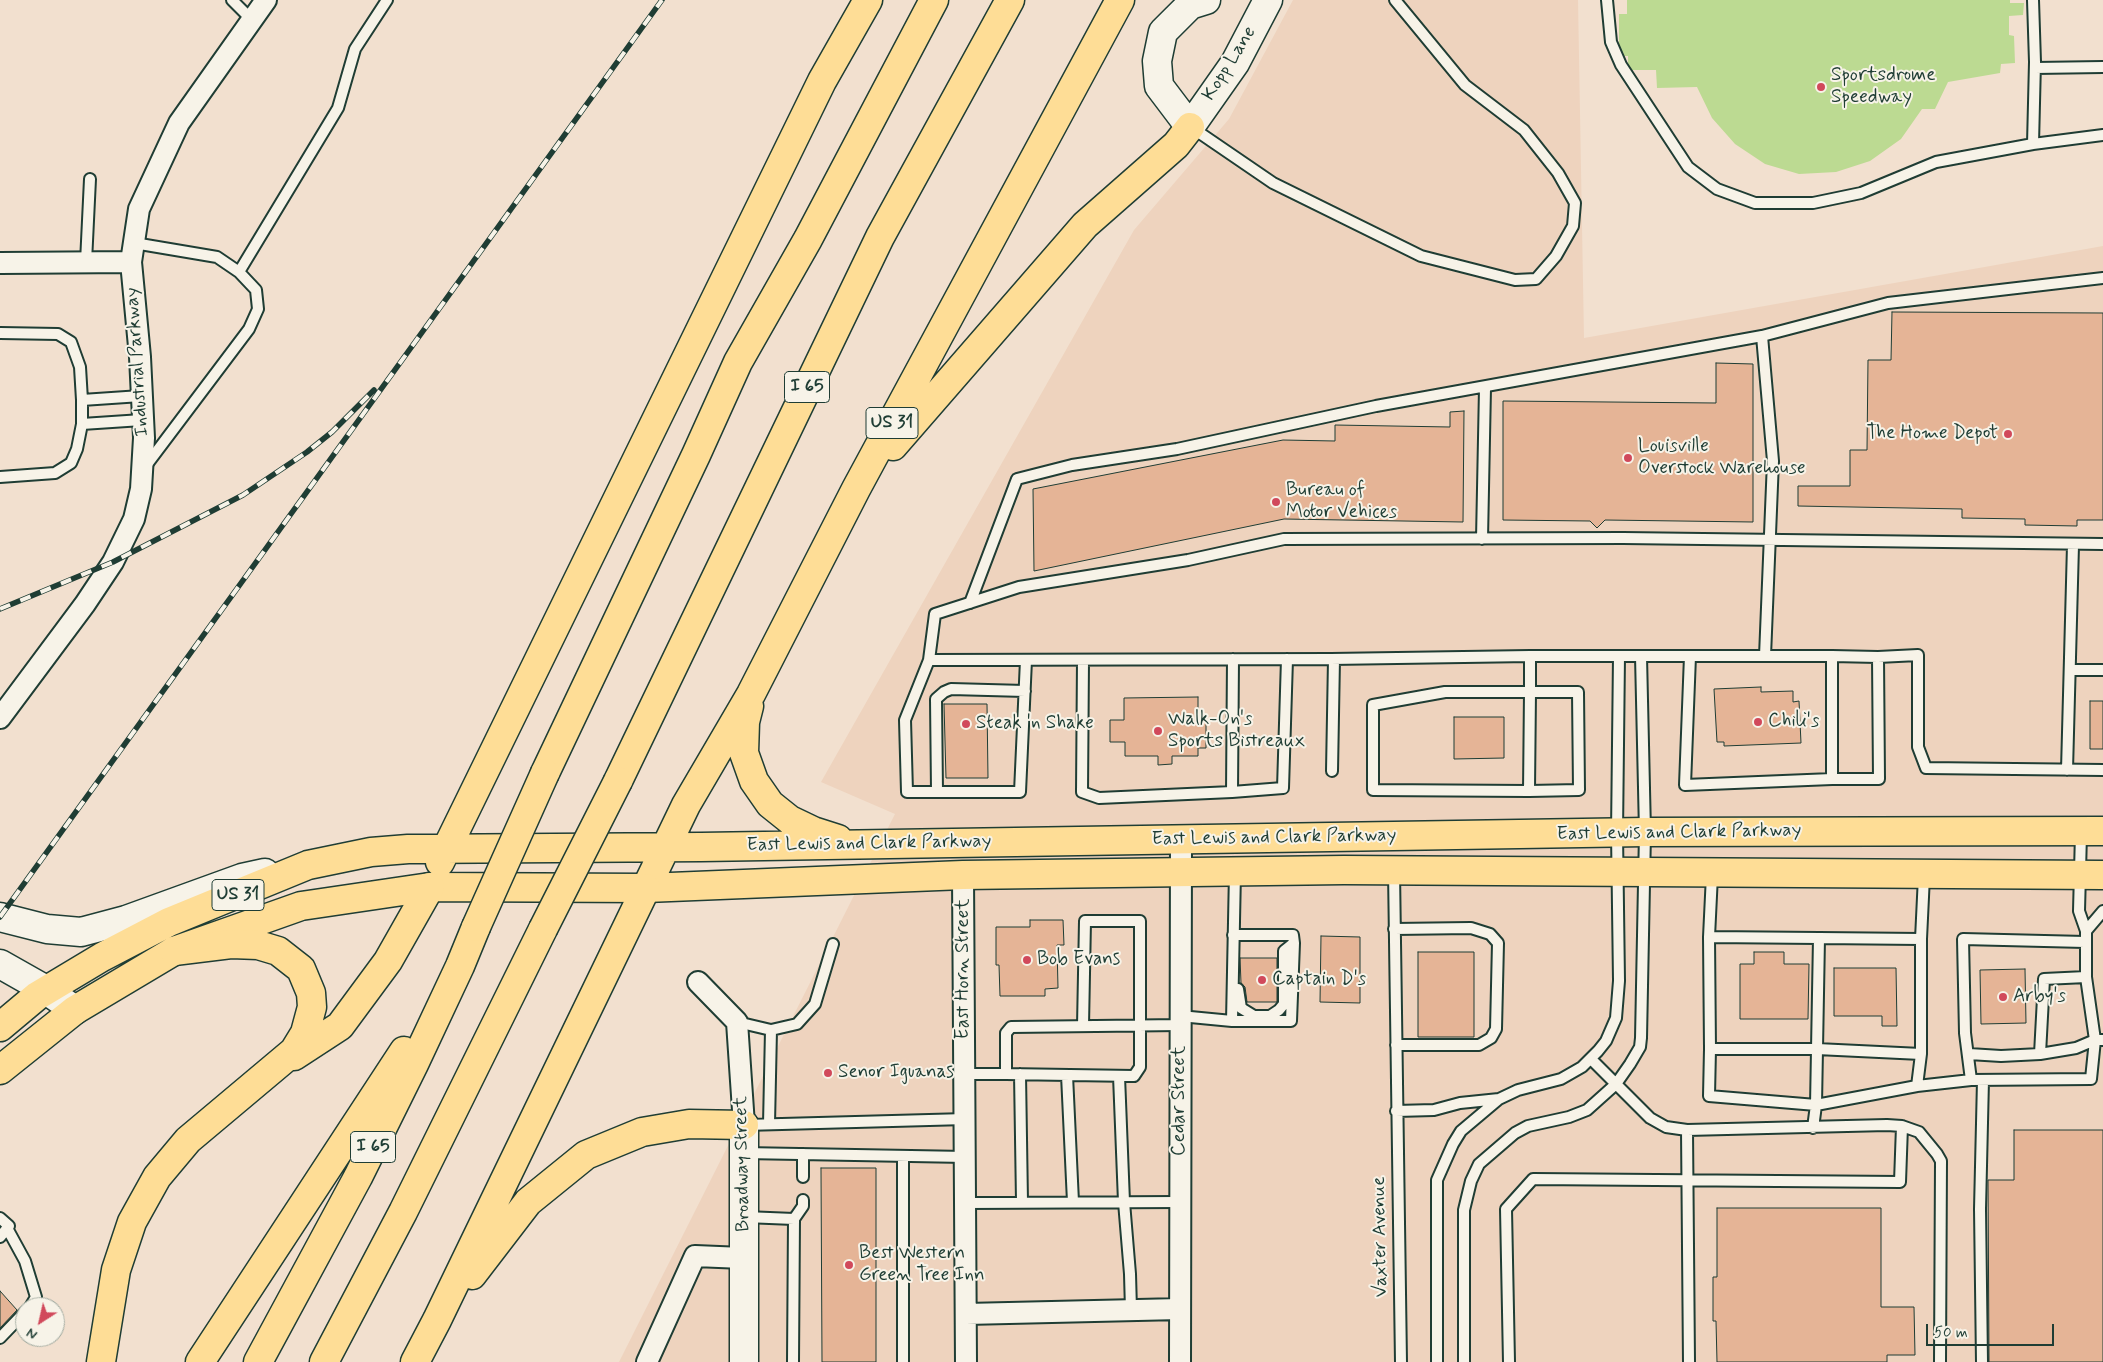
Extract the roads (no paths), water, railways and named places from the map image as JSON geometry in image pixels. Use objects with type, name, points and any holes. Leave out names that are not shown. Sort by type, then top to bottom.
[{"type":"main road","points":[[101,1362],[116,1270],[132,1222],[157,1177],[188,1140],[241,1093],[340,1026],[388,961],[430,887],[445,848],[822,80],[868,0]]},
{"type":"main road","name":"I 65","points":[[258,1362],[358,1177],[414,1064],[460,966],[545,773],[696,455],[738,362],[808,239],[934,0]]},
{"type":"main road","name":"I 65","points":[[324,1362],[403,1212],[618,781],[880,236],[1010,0]]},
{"type":"main road","name":"US 31","points":[[0,1070],[75,1010],[174,951],[301,906],[430,887],[646,888],[686,805],[752,694],[856,489],[1120,0]]},
{"type":"main road","points":[[856,489],[960,366],[1085,225],[1176,145],[1190,127]]},
{"type":"main road","points":[[752,694],[746,722],[744,753],[754,781],[770,804],[790,820],[814,831],[856,844]]},
{"type":"main road","name":"East Lewis and Clark Parkway","points":[[445,848],[666,847],[1645,832],[2092,831]]},
{"type":"main road","name":"US 31","points":[[0,1027],[46,990],[102,957],[169,922],[308,865],[371,852],[408,848],[445,848]]},
{"type":"main road","name":"East Lewis and Clark Parkway","points":[[646,888],[964,875],[1180,872],[1712,872],[2091,875]]},
{"type":"main road","points":[[415,1362],[646,888]]},
{"type":"main road","points":[[174,951],[231,944],[258,945],[278,951],[301,970],[311,993],[312,1007],[306,1033],[294,1051],[271,1072]]},
{"type":"main road","points":[[200,1362],[460,966]]},
{"type":"main road","points":[[343,1362],[485,1047]]},
{"type":"main road","points":[[437,1320],[528,1202],[586,1155],[642,1132],[689,1124],[756,1124]]},
{"type":"street","name":"Industrial Parkway","points":[[0,718],[85,604],[113,562],[134,519],[141,489],[144,438],[140,357],[131,262],[139,209],[179,123],[266,0]]},
{"type":"street","points":[[1190,127],[1159,86],[1157,61],[1163,32],[1190,5],[1206,0]]},
{"type":"street","name":"Kopp Lane","points":[[1190,127],[1235,63],[1268,0]]},
{"type":"street","points":[[0,263],[131,262]]},
{"type":"street","name":"Cedar Street","points":[[1180,1362],[1181,840]]},
{"type":"street","points":[[0,917],[47,929],[81,932],[126,920],[242,878],[308,865]]},
{"type":"street","name":"East Horn Street","points":[[964,875],[966,1362]]},
{"type":"street","points":[[0,964],[46,990],[75,1010]]},
{"type":"street","points":[[698,982],[737,1022]]},
{"type":"street","name":"Broadway Street","points":[[737,1022],[756,1124],[744,1153],[744,1362]]},
{"type":"street","points":[[647,1362],[696,1256],[744,1258]]},
{"type":"street","points":[[966,1314],[1180,1309]]},
{"type":"lane","points":[[232,0],[252,20]]},
{"type":"lane","points":[[239,272],[338,108],[355,49],[387,0]]},
{"type":"lane","points":[[1190,127],[1273,183],[1420,256],[1515,280],[1536,279],[1556,256],[1573,226],[1576,203],[1558,173],[1524,130],[1465,85],[1395,0]]},
{"type":"lane","points":[[1606,0],[1611,42],[1621,65],[1688,167],[1717,189],[1756,203],[1813,203],[1861,193],[1936,162],[2033,144],[2103,135]]},
{"type":"lane","points":[[2033,0],[2035,68],[2033,144]]},
{"type":"lane","points":[[2035,68],[2103,67]]},
{"type":"lane","points":[[86,262],[90,179]]},
{"type":"lane","points":[[134,242],[217,257],[239,272],[256,290],[258,309],[249,330],[142,472]]},
{"type":"lane","points":[[970,603],[1017,479],[1072,464],[1177,449],[1376,406],[1485,388],[1762,336],[1888,303],[2103,278]]},
{"type":"lane","points":[[0,333],[58,334],[71,342],[80,367],[82,400],[82,424],[77,449],[71,463],[55,474],[0,476]]},
{"type":"lane","points":[[1762,336],[1772,461],[1765,656]]},
{"type":"lane","points":[[1482,539],[1485,388]]},
{"type":"lane","points":[[82,400],[141,396]]},
{"type":"lane","points":[[82,424],[142,420]]},
{"type":"lane","points":[[1026,660],[1020,792],[907,792],[906,720],[929,660],[935,614],[1019,588],[1188,560],[1284,539],[1623,538],[2103,544]]},
{"type":"lane","points":[[2067,770],[2073,545]]},
{"type":"lane","points":[[929,660],[1334,659],[1530,656],[1878,657],[1918,655],[1918,747],[1926,768],[2103,770]]},
{"type":"lane","points":[[1529,791],[1530,656]]},
{"type":"lane","points":[[1464,1362],[1464,1210],[1471,1181],[1479,1164],[1515,1133],[1536,1123],[1569,1118],[1587,1110],[1616,1084],[1635,1057],[1641,1038],[1630,872],[1617,833],[1619,656]]},
{"type":"lane","points":[[1437,1362],[1437,1180],[1452,1144],[1461,1132],[1499,1099],[1518,1090],[1561,1079],[1574,1072],[1591,1058],[1606,1041],[1616,1018],[1630,872],[1645,832],[1641,656]]},
{"type":"lane","points":[[1690,656],[1686,785],[1879,779],[1878,657]]},
{"type":"lane","points":[[1832,656],[1832,779]]},
{"type":"lane","points":[[1232,792],[1234,659]]},
{"type":"lane","points":[[1082,660],[1082,792],[1099,798],[1283,788],[1287,659]]},
{"type":"lane","points":[[1332,771],[1334,659]]},
{"type":"lane","points":[[2071,670],[2103,670]]},
{"type":"lane","points":[[936,792],[936,699],[951,689],[1025,691]]},
{"type":"lane","points":[[1445,692],[1578,692],[1579,790],[1529,791],[1373,790],[1373,705],[1445,692]]},
{"type":"lane","points":[[1712,872],[1709,937],[1709,1096],[1816,1104],[1917,1086],[1971,1080],[2092,1079],[2099,1040],[2086,977],[2086,931],[2079,910],[2091,875],[2092,831]]},
{"type":"lane","name":"Vaxter Avenue","points":[[1394,871],[1401,1362]]},
{"type":"lane","points":[[1232,1021],[1235,872]]},
{"type":"lane","points":[[1917,1086],[1921,1054],[1924,875]]},
{"type":"lane","points":[[2086,931],[2103,911]]},
{"type":"lane","points":[[965,1074],[1134,1076],[1140,1067],[1140,921],[1085,921],[1083,1026]]},
{"type":"lane","points":[[1394,929],[1471,928],[1490,934],[1498,943],[1496,1029],[1491,1038],[1478,1045],[1396,1046]]},
{"type":"lane","points":[[1006,1074],[1006,1033],[1011,1027],[1141,1025],[1180,1021],[1291,1021],[1294,936],[1233,935]]},
{"type":"lane","points":[[1709,937],[1922,939]]},
{"type":"lane","points":[[1813,1128],[1816,1104],[1819,938]]},
{"type":"lane","points":[[1971,1080],[1965,1034],[1963,939],[2086,942]]},
{"type":"lane","points":[[1232,953],[1237,957],[1238,1000],[1241,1008],[1254,1016],[1270,1016],[1284,1004],[1284,951],[1294,943]]},
{"type":"lane","points":[[737,1022],[772,1030],[796,1024],[816,1004],[833,944]]},
{"type":"lane","points":[[2040,1054],[2044,979],[2086,977]]},
{"type":"lane","points":[[772,1030],[756,1124],[966,1119]]},
{"type":"lane","points":[[1969,1054],[2000,1056],[2040,1054],[2076,1048],[2099,1040]]},
{"type":"lane","points":[[1710,1049],[1816,1049],[1921,1054]]},
{"type":"lane","points":[[1591,1058],[1650,1118],[1666,1127],[1687,1130],[1902,1126],[1919,1132],[1941,1161],[1940,1362]]},
{"type":"lane","points":[[1020,1074],[1022,1202]]},
{"type":"lane","points":[[1067,1075],[1073,1202]]},
{"type":"lane","points":[[1118,1076],[1124,1202],[1130,1274],[1130,1310]]},
{"type":"lane","points":[[1982,1362],[1980,1209],[1983,1080]]},
{"type":"lane","points":[[1396,1111],[1434,1110],[1460,1103],[1499,1099]]},
{"type":"lane","points":[[1509,1362],[1506,1209],[1533,1179],[1900,1182],[1902,1126]]},
{"type":"lane","points":[[1687,1130],[1689,1362]]},
{"type":"lane","points":[[744,1153],[966,1158]]},
{"type":"lane","points":[[803,1154],[803,1177]]},
{"type":"lane","points":[[903,1156],[903,1362]]},
{"type":"lane","points":[[794,1362],[794,1219],[802,1206],[803,1200]]},
{"type":"lane","points":[[966,1203],[1180,1202]]},
{"type":"lane","points":[[744,1217],[794,1219]]},
{"type":"lane","points":[[0,1218],[9,1226],[4,1232],[25,1261],[36,1297]]},
{"type":"lane","points":[[0,1338],[15,1322]]},
{"type":"railway","points":[[0,917],[662,0]]},
{"type":"railway","points":[[0,609],[113,562],[243,495],[307,452],[332,432],[374,390]]},
{"type":"place","name":"Sportsdrome Speedway","points":[[1821,87]]},
{"type":"place","name":"The Home Depot","points":[[2008,434]]},
{"type":"place","name":"Louisville Overstock Warehouse","points":[[1628,458]]},
{"type":"place","name":"Bureau of Motor Vehices","points":[[1276,502]]},
{"type":"place","name":"Chili's","points":[[1758,722]]},
{"type":"place","name":"Steak 'n Shake","points":[[966,724]]},
{"type":"place","name":"Walk-On's Sports Bistreaux","points":[[1158,731]]},
{"type":"place","name":"Bob Evans","points":[[1027,960]]},
{"type":"place","name":"Captain D's","points":[[1262,980]]},
{"type":"place","name":"Arby's","points":[[2003,997]]},
{"type":"place","name":"Senor Iguanas","points":[[828,1073]]},
{"type":"place","name":"Best Western Green Tree Inn","points":[[849,1265]]}]
